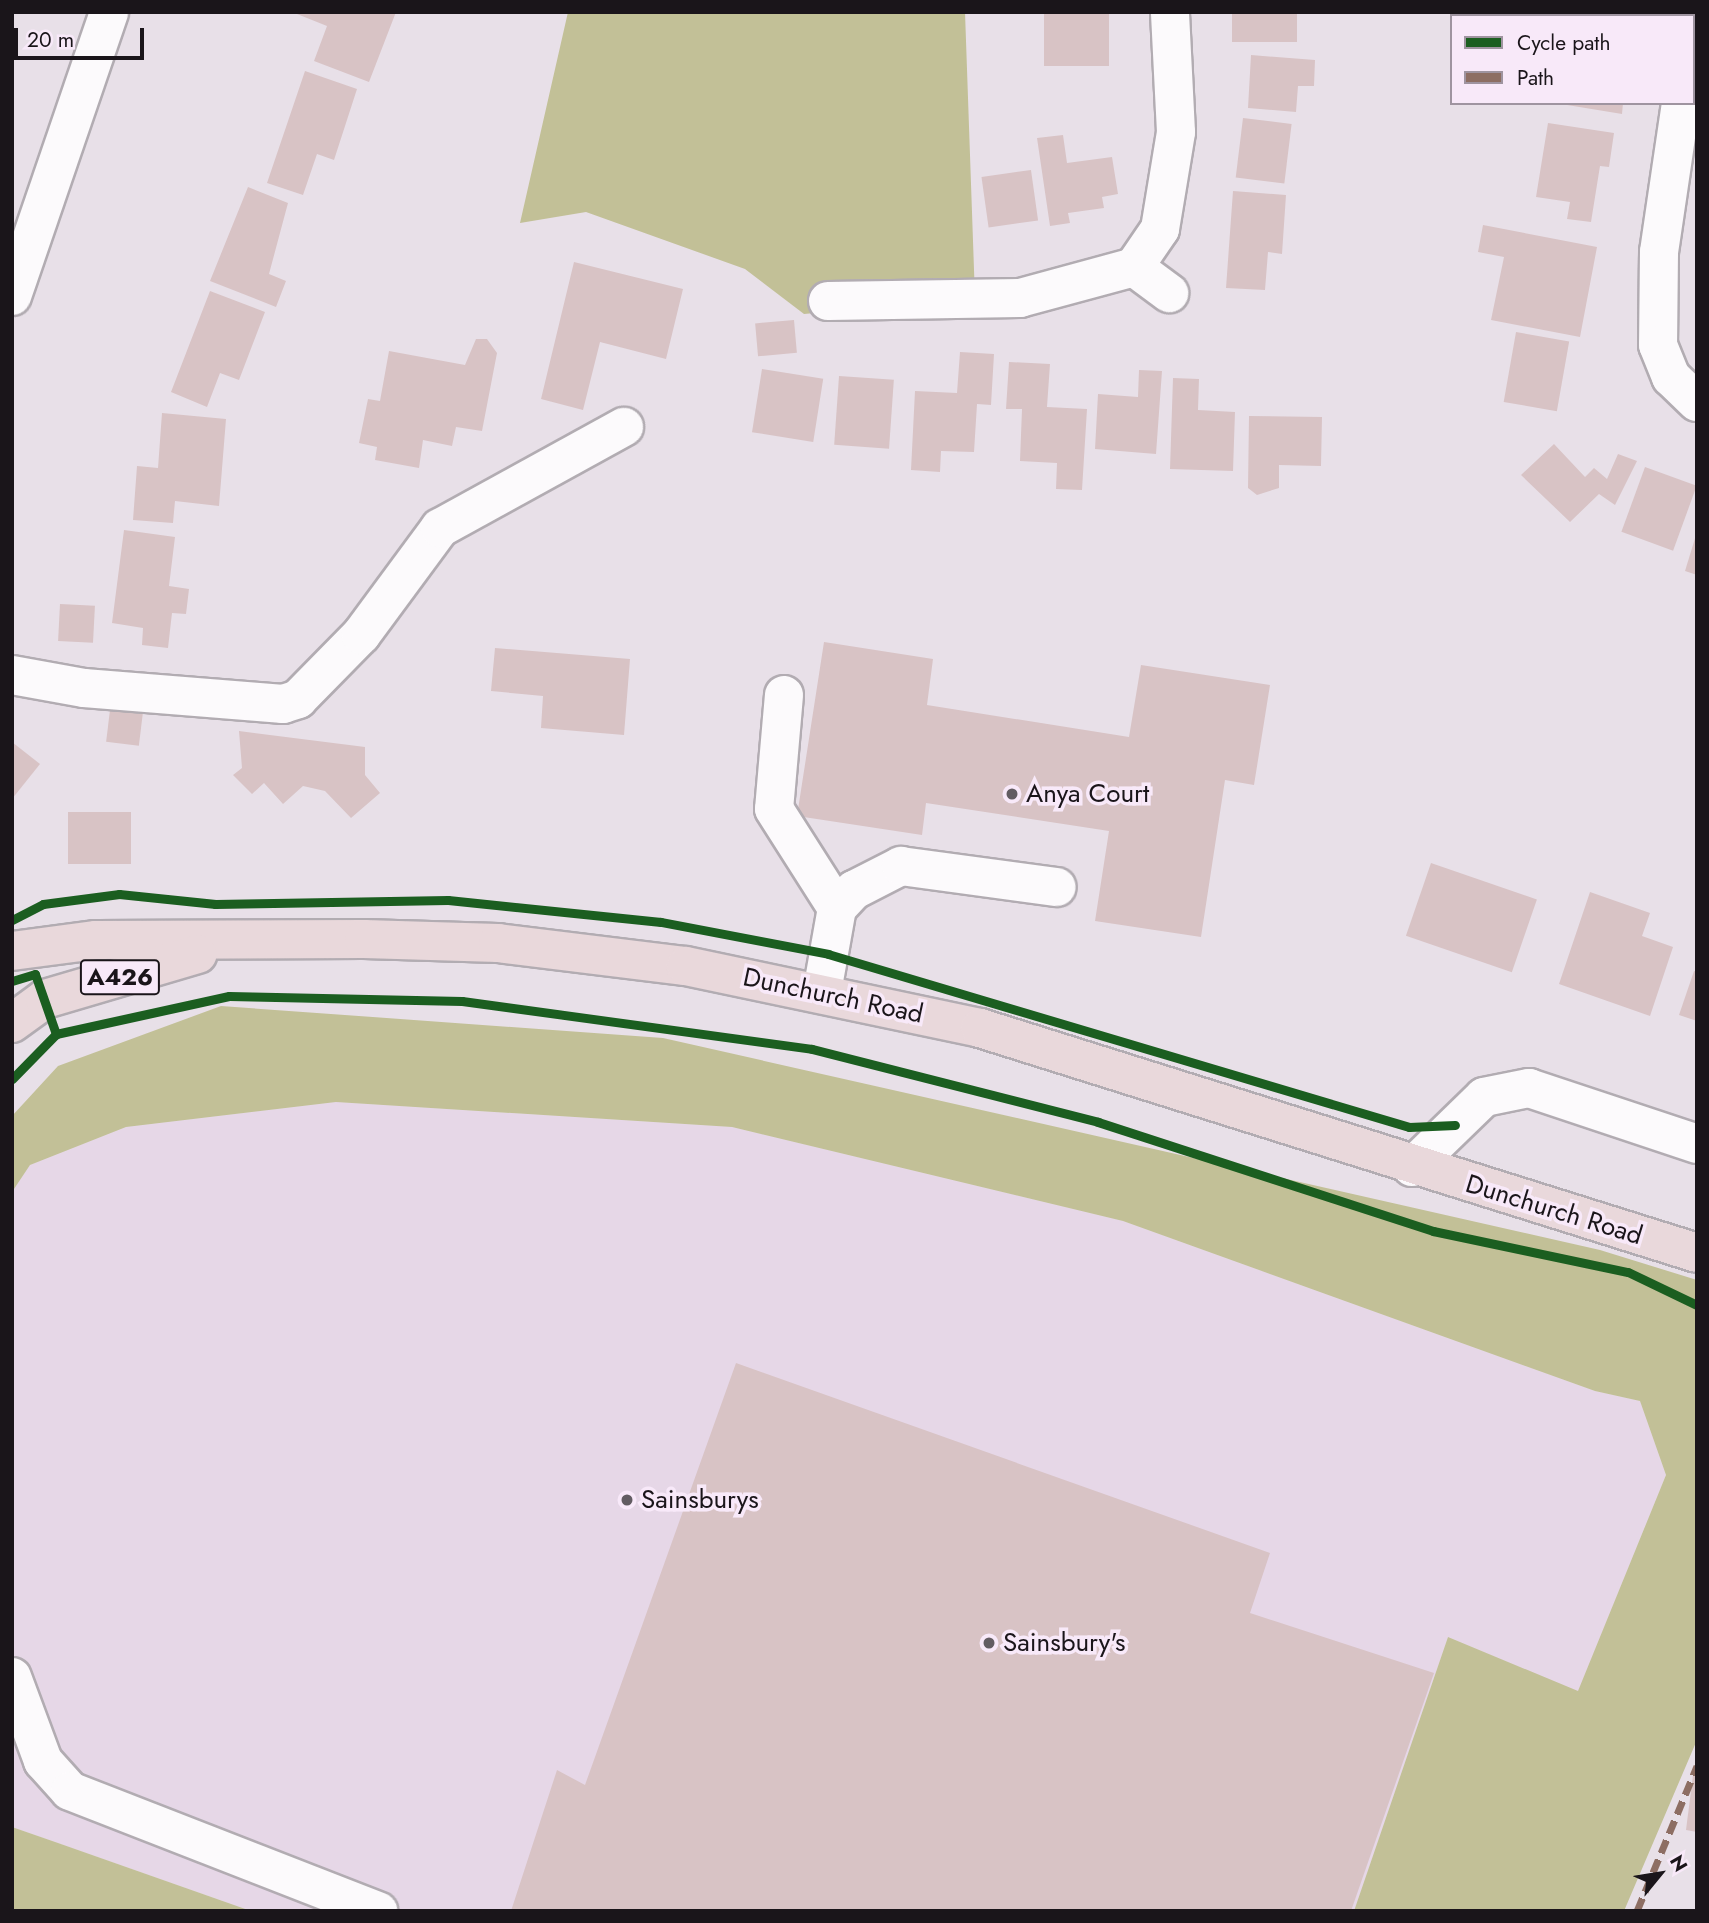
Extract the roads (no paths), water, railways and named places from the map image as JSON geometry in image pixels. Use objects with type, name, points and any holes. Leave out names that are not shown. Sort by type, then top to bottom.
[{"type":"highway","name":"Dunchurch Road","points":[[12,951],[96,940],[498,943],[686,966],[822,992],[980,1028],[1412,1167],[1697,1253]]},
{"type":"highway","name":"Dunchurch Road","points":[[12,1023],[46,999],[233,943]]},
{"type":"street","points":[[12,296],[109,12]]},
{"type":"street","points":[[828,301],[1020,298],[1133,267],[1160,229],[1175,132],[1170,12]]},
{"type":"street","points":[[1681,105],[1660,252],[1658,345],[1671,377],[1697,402]]},
{"type":"street","points":[[1133,267],[1169,293]]},
{"type":"street","points":[[12,675],[84,688],[283,704],[298,699],[361,635],[440,528],[624,427]]},
{"type":"street","points":[[784,695],[774,809],[837,908]]},
{"type":"street","points":[[822,992],[837,908],[854,890],[901,866],[1057,887]]},
{"type":"street","points":[[1412,1167],[1484,1097],[1529,1088],[1697,1144]]},
{"type":"street","points":[[12,1677],[22,1734],[52,1775],[100,1808],[378,1911]]},
{"type":"place","name":"Anya Court","points":[[1012,794]]},
{"type":"place","name":"Sainsburys","points":[[627,1500]]},
{"type":"place","name":"Sainsbury's","points":[[989,1643]]}]
